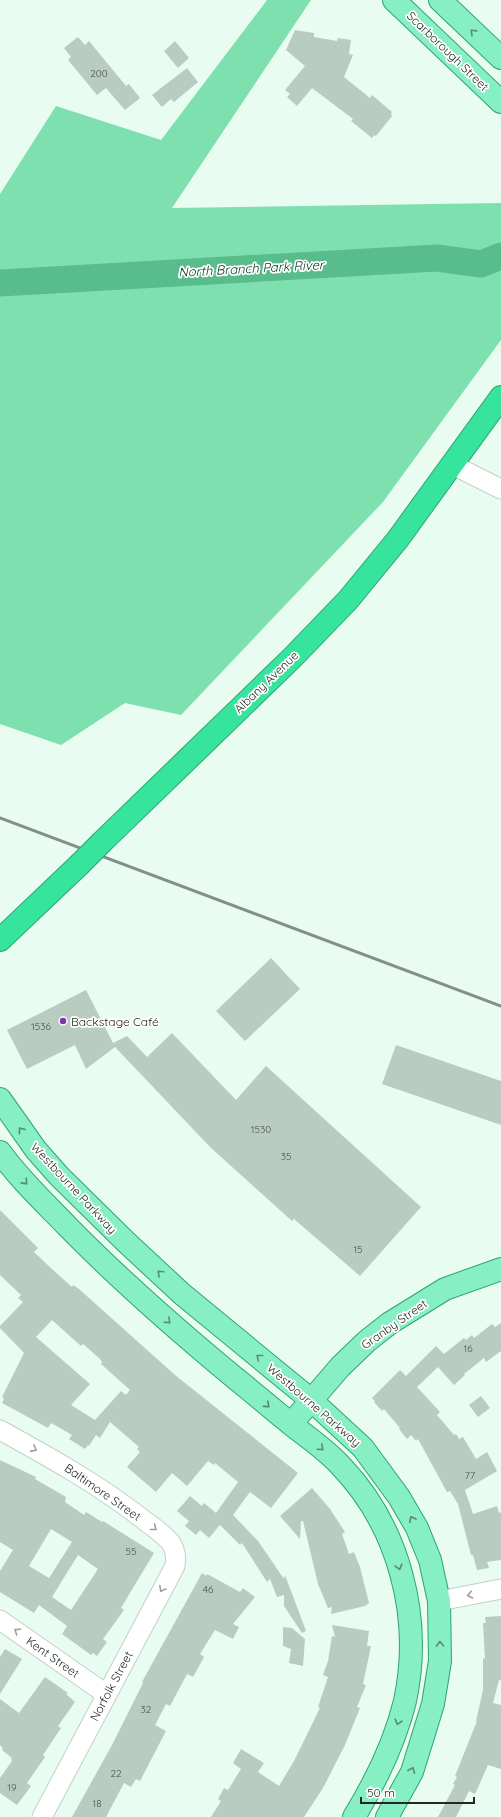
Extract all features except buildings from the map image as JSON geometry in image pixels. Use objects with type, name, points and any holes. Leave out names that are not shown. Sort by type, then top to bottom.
[{"type":"highway","name":"Albany Avenue","points":[[0,940],[292,658],[348,600],[385,555],[501,397]]},
{"type":"main road","name":"Scarborough Street","points":[[394,0],[501,102]]},
{"type":"main road","points":[[440,0],[501,58]]},
{"type":"main road","name":"Westbourne Parkway","points":[[0,1099],[36,1150],[59,1176],[115,1231],[182,1294],[311,1400],[363,1448],[400,1497],[417,1528],[430,1560],[439,1601],[440,1661],[433,1704],[412,1772],[387,1817]]},
{"type":"main road","points":[[0,1152],[10,1166],[37,1196],[92,1252],[187,1338],[340,1465],[360,1490],[379,1518],[395,1552],[405,1587],[411,1628],[410,1662],[405,1700],[395,1735],[381,1768],[354,1817]]},
{"type":"main road","points":[[92,1252],[115,1231]]},
{"type":"main road","name":"Granby Street","points":[[291,1424],[340,1367],[367,1341],[390,1323],[445,1289],[501,1269]]},
{"type":"main road","points":[[405,1700],[433,1704]]},
{"type":"street","points":[[452,465],[501,489]]},
{"type":"street","name":"Baltimore Street","points":[[0,1430],[65,1465],[100,1487],[159,1532],[170,1542],[176,1554]]},
{"type":"street","name":"Norfolk Street","points":[[42,1817],[175,1566],[176,1554]]},
{"type":"street","points":[[439,1601],[501,1589]]},
{"type":"street","name":"Kent Street","points":[[0,1620],[106,1694]]},
{"type":"green space","points":[[267,0],[311,0],[172,208],[501,203],[501,340],[383,502],[181,715],[125,703],[61,745],[0,724],[0,194],[56,106],[161,140]]},
{"type":"waterway","name":"North Branch Park River","points":[[0,283],[437,258],[481,264],[501,256]]},
{"type":"railway","points":[[0,818],[501,1006]]},
{"type":"place","name":"Backstage Café","points":[[63,1021]]}]
